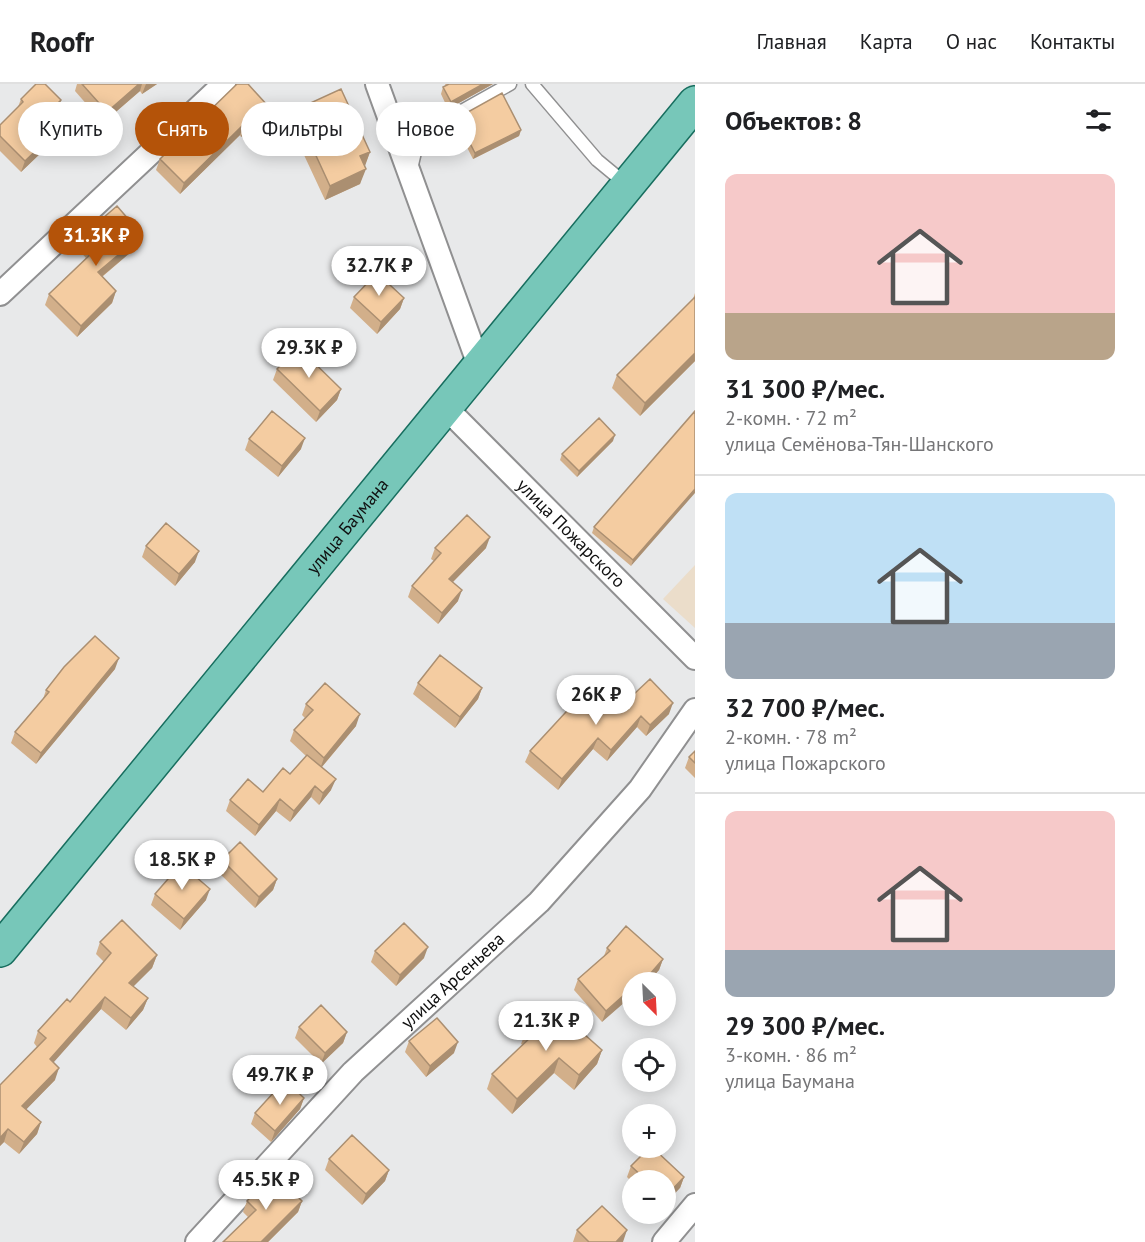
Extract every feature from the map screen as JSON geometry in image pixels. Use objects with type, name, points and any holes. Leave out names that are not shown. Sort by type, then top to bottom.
[{"type":"main road","name":"улица Баумана","points":[[0,950],[695,103]]},
{"type":"street","points":[[0,294],[224,84]]},
{"type":"street","points":[[378,84],[479,365]]},
{"type":"street","name":"улица Пожарского","points":[[446,408],[695,658]]},
{"type":"street","name":"улица Арсеньева","points":[[196,1242],[353,1072],[539,902],[640,789],[695,710]]},
{"type":"street","points":[[664,1242],[695,1205]]},
{"type":"lane","points":[[410,176],[418,135],[510,84]]},
{"type":"lane","points":[[532,84],[597,160],[627,185]]},
{"type":"shaded area","points":[[695,565],[695,628],[663,599]]},
{"type":"building","points":[[36,84],[45,84],[61,100],[59,102],[23,102],[21,99]]},
{"type":"building","points":[[82,84],[139,84],[118,102],[98,102]]},
{"type":"building","points":[[237,84],[248,84],[264,102],[241,102],[241,127],[229,139],[229,102],[219,102]]},
{"type":"building","points":[[449,84],[483,84],[451,102],[443,87]]},
{"type":"building","points":[[341,89],[347,102],[313,102]]},
{"type":"building","points":[[502,93],[521,130],[476,152],[476,107]]},
{"type":"building","points":[[18,107],[18,154],[0,136],[0,125]]},
{"type":"building","points":[[364,139],[370,152],[364,154]]},
{"type":"building","points":[[20,156],[30,156],[25,161]]},
{"type":"building","points":[[163,156],[211,156],[184,183],[160,159]]},
{"type":"building","points":[[316,156],[360,156],[366,169],[330,186]]},
{"type":"building","points":[[117,206],[142,235],[98,272],[116,291],[81,326],[49,294],[94,251],[81,237]]},
{"type":"building","points":[[377,273],[404,298],[381,322],[354,297]]},
{"type":"building","points":[[695,297],[695,353],[645,403],[617,375]]},
{"type":"building","points":[[298,347],[341,389],[320,411],[277,369]]},
{"type":"building","points":[[272,411],[305,438],[282,466],[249,439]]},
{"type":"building","points":[[695,411],[695,489],[633,560],[594,527]]},
{"type":"building","points":[[599,418],[615,435],[579,471],[562,454]]},
{"type":"building","points":[[467,515],[490,537],[449,579],[462,590],[442,613],[412,586],[441,553],[435,548]]},
{"type":"building","points":[[166,523],[199,551],[179,574],[146,546]]},
{"type":"building","points":[[95,636],[119,658],[41,753],[15,732],[49,692],[46,690],[64,667]]},
{"type":"building","points":[[440,655],[482,688],[460,717],[418,683]]},
{"type":"building","points":[[650,679],[673,703],[650,725],[641,716],[611,750],[598,738],[562,779],[530,751],[589,687],[616,711]]},
{"type":"building","points":[[325,683],[360,714],[324,758],[294,730],[313,710],[306,704]]},
{"type":"building","points":[[695,751],[695,763],[689,757]]},
{"type":"building","points":[[307,755],[336,779],[323,793],[315,786],[294,811],[280,799],[259,825],[230,800],[248,779],[263,792],[283,768],[290,774]]},
{"type":"building","points":[[240,842],[277,879],[259,897],[222,860]]},
{"type":"building","points":[[181,864],[210,889],[184,919],[155,894]]},
{"type":"building","points":[[122,920],[157,955],[129,983],[148,998],[131,1018],[105,997],[50,1059],[59,1068],[22,1106],[41,1122],[24,1142],[8,1129],[0,1138],[0,1085],[46,1038],[38,1031],[67,999],[70,1002],[111,953],[100,942]]},
{"type":"building","points":[[404,923],[428,947],[400,975],[375,951]]},
{"type":"building","points":[[626,926],[663,959],[652,972],[622,972],[622,997],[606,1011],[578,979],[610,951],[607,948]]},
{"type":"building","points":[[550,1004],[602,1050],[579,1075],[559,1058],[517,1099],[492,1074],[533,1035],[527,1029]]},
{"type":"building","points":[[321,1005],[347,1032],[325,1053],[299,1027]]},
{"type":"building","points":[[437,1018],[458,1042],[430,1066],[409,1041]]},
{"type":"building","points":[[285,1080],[304,1098],[275,1131],[255,1113]]},
{"type":"building","points":[[352,1135],[389,1170],[366,1194],[329,1159]]},
{"type":"building","points":[[639,1158],[664,1158],[684,1177],[676,1185],[676,1170],[635,1170],[631,1166]]},
{"type":"building","points":[[273,1173],[302,1201],[261,1242],[223,1242],[256,1210],[247,1201]]},
{"type":"building","points":[[602,1206],[627,1230],[616,1242],[589,1242],[577,1230]]}]
